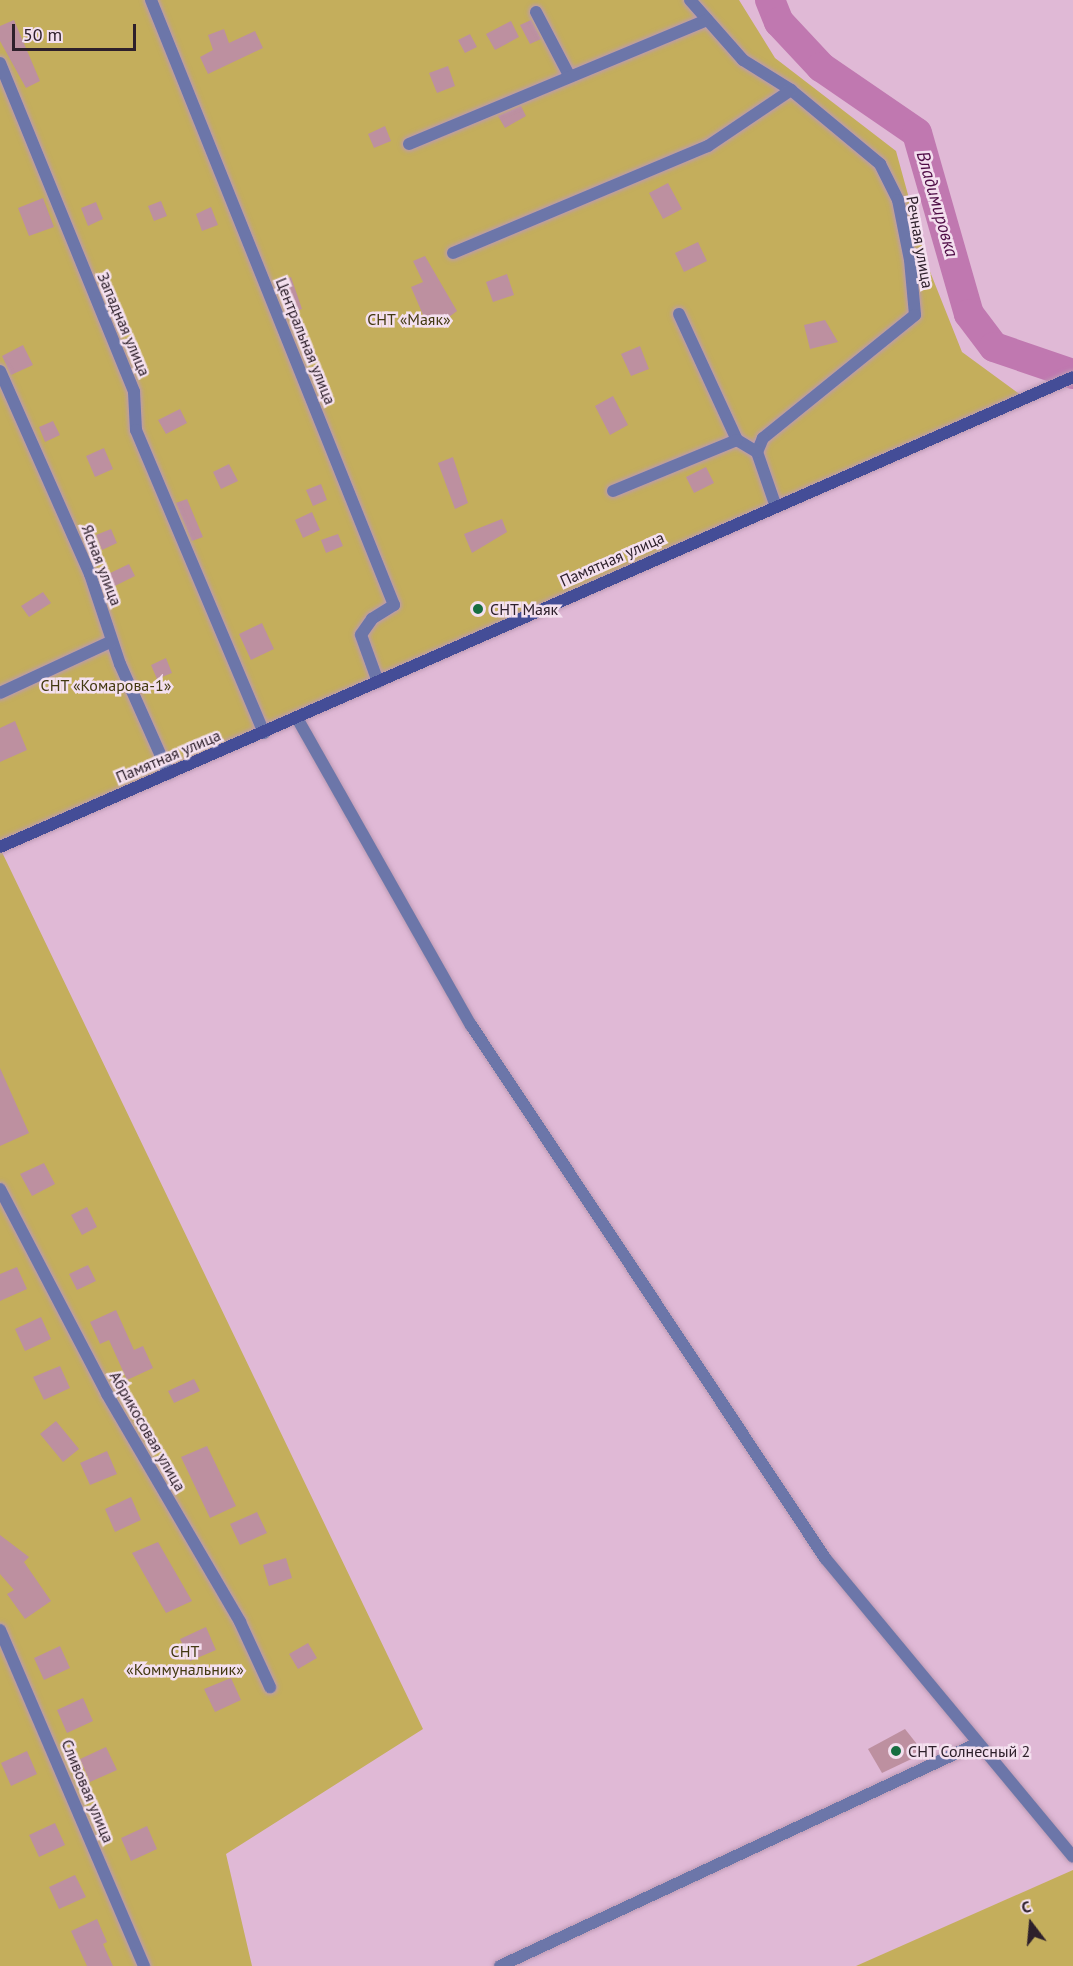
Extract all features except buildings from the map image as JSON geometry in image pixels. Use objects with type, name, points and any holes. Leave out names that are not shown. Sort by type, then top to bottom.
[{"type":"street","name":"Центральная улица","points":[[151,0],[394,605],[372,619],[361,635],[378,682]]},
{"type":"street","name":"Речная улица","points":[[690,0],[743,60],[791,90],[880,164],[898,200],[915,315],[763,438],[757,452]]},
{"type":"street","points":[[536,12],[569,75]]},
{"type":"street","points":[[409,144],[569,75],[706,20]]},
{"type":"street","name":"Западная улица","points":[[0,63],[135,392],[136,430],[264,733]]},
{"type":"street","points":[[453,253],[708,146],[791,90]]},
{"type":"street","points":[[679,314],[737,440],[757,452],[775,504]]},
{"type":"street","name":"Ясная улица","points":[[0,371],[90,574],[112,641],[169,774]]},
{"type":"street","name":"Памятная улица","points":[[0,847],[264,733],[775,504],[1073,376]]},
{"type":"street","points":[[613,491],[737,440]]},
{"type":"street","points":[[0,693],[112,641]]},
{"type":"street","points":[[297,718],[484,1045],[825,1558],[976,1744],[1073,1857]]},
{"type":"street","name":"Абрикосовая улица","points":[[0,1189],[107,1395],[240,1622],[270,1687]]},
{"type":"street","name":"Сливовая улица","points":[[0,1629],[144,1966]]},
{"type":"street","points":[[500,1966],[976,1744]]},
{"type":"green space","name":"СНТ «Маяк»","points":[[0,0],[739,0],[775,58],[896,151],[927,264],[962,352],[1025,398],[0,847]]},
{"type":"green space","name":"СНТ «Коммунальник»","points":[[0,848],[423,1729],[226,1854],[252,1966],[0,1966]]},
{"type":"green space","points":[[1073,1870],[1073,1966],[856,1966]]},
{"type":"waterway","name":"Владимировка","points":[[770,0],[779,22],[821,67],[917,133],[969,314],[994,347],[1073,374]]},
{"type":"place","name":"СНТ Маяк","points":[[478,609]]},
{"type":"place","name":"СНТ Солнесный 2","points":[[896,1751]]},
{"type":"park label","name":"СНТ «Комарова-1»","points":[[106,685]]}]
